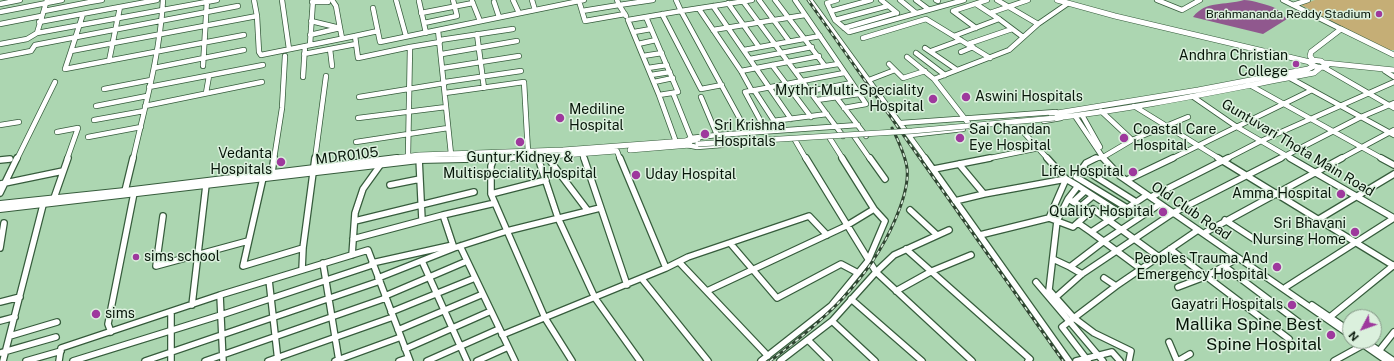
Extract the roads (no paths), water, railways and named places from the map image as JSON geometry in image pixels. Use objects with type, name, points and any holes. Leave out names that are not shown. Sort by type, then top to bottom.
[{"type":"main road","points":[[1057,0],[1108,14],[1324,66],[1394,71]]},
{"type":"main road","points":[[1057,115],[1244,82],[1308,69],[1312,62],[1310,56],[1311,52],[1341,29],[1393,54]]},
{"type":"main road","points":[[1057,115],[1082,115],[1250,86],[1314,73],[1324,66],[1394,71]]},
{"type":"main road","name":"MDR0105","points":[[0,204],[125,191],[272,172],[381,164],[419,157],[450,154],[528,152],[688,141],[698,142],[904,131],[1057,115]]},
{"type":"main road","name":"MDR0105","points":[[0,209],[263,178],[408,156],[494,158],[538,157],[617,151],[688,141]]},
{"type":"street","points":[[0,4],[20,0]]},
{"type":"street","points":[[0,12],[62,0]]},
{"type":"street","points":[[69,6],[70,0]]},
{"type":"street","points":[[44,11],[90,1],[102,0]]},
{"type":"street","points":[[39,22],[157,0]]},
{"type":"street","points":[[125,191],[154,68],[162,21],[163,0]]},
{"type":"street","points":[[0,44],[27,39],[37,34],[217,0]]},
{"type":"street","points":[[254,0],[257,16],[259,54],[307,46],[378,31]]},
{"type":"street","points":[[282,0],[289,49]]},
{"type":"street","points":[[396,0],[406,36]]},
{"type":"street","points":[[453,0],[460,26]]},
{"type":"street","points":[[513,0],[519,13]]},
{"type":"street","points":[[532,0],[535,10]]},
{"type":"street","points":[[551,0],[554,6]]},
{"type":"street","points":[[373,8],[380,42],[572,1],[582,0],[582,11],[585,21],[625,14]]},
{"type":"street","points":[[617,0],[634,32],[676,142]]},
{"type":"street","points":[[582,11],[653,0]]},
{"type":"street","points":[[676,0],[747,132]]},
{"type":"street","points":[[628,20],[752,0]]},
{"type":"street","points":[[759,0],[789,41]]},
{"type":"street","points":[[775,0],[819,56],[825,66]]},
{"type":"street","points":[[795,0],[866,104],[844,108]]},
{"type":"street","points":[[810,0],[910,135],[1069,361]]},
{"type":"street","points":[[837,0],[827,3],[835,20],[849,32],[962,0]]},
{"type":"street","points":[[831,11],[871,0]]},
{"type":"street","points":[[881,0],[901,17]]},
{"type":"street","points":[[900,0],[916,13]]},
{"type":"street","points":[[916,0],[928,10]]},
{"type":"street","points":[[969,0],[999,19],[1023,37]]},
{"type":"street","points":[[976,28],[953,11],[987,0]]},
{"type":"street","points":[[997,0],[1038,24]]},
{"type":"street","points":[[990,13],[1028,0]]},
{"type":"street","points":[[934,79],[1009,50],[1038,24],[1071,0]]},
{"type":"street","points":[[1156,0],[1182,10],[1200,0]]},
{"type":"street","points":[[1283,0],[1341,29]]},
{"type":"street","points":[[1293,5],[1308,0]]},
{"type":"street","points":[[203,66],[207,1]]},
{"type":"street","points":[[303,78],[304,54],[310,35],[313,1],[330,1],[336,6],[342,38]]},
{"type":"street","points":[[419,1],[426,32]]},
{"type":"street","points":[[742,1],[843,136]]},
{"type":"street","points":[[37,34],[39,22],[46,2]]},
{"type":"street","points":[[422,13],[472,2],[480,21]]},
{"type":"street","points":[[494,2],[499,17]]},
{"type":"street","points":[[728,3],[742,25],[759,47]]},
{"type":"street","points":[[0,57],[31,51],[35,45],[238,6]]},
{"type":"street","points":[[713,6],[790,119]]},
{"type":"street","points":[[835,20],[888,6]]},
{"type":"street","points":[[109,61],[120,7]]},
{"type":"street","points":[[698,9],[780,130]]},
{"type":"street","points":[[844,28],[896,13]]},
{"type":"street","points":[[83,14],[65,69],[244,35]]},
{"type":"street","points":[[662,14],[700,89],[722,85]]},
{"type":"street","points":[[713,30],[805,15]]},
{"type":"street","points":[[0,24],[41,16]]},
{"type":"street","points":[[71,51],[257,16]]},
{"type":"street","points":[[424,23],[458,16]]},
{"type":"street","points":[[646,17],[678,92],[659,95]]},
{"type":"street","points":[[863,38],[926,19],[990,58]]},
{"type":"street","points":[[954,36],[999,19]]},
{"type":"street","points":[[311,21],[340,28]]},
{"type":"street","points":[[310,35],[340,28]]},
{"type":"street","points":[[355,36],[358,58],[477,34],[513,29]]},
{"type":"street","points":[[634,32],[652,29]]},
{"type":"street","points":[[968,44],[1012,29]]},
{"type":"street","points":[[438,30],[445,83],[450,154]]},
{"type":"street","points":[[477,34],[484,88]]},
{"type":"street","points":[[744,50],[820,36]]},
{"type":"street","points":[[638,44],[656,40]]},
{"type":"street","points":[[930,52],[961,40]]},
{"type":"street","points":[[442,54],[517,41]]},
{"type":"street","points":[[304,54],[356,44]]},
{"type":"street","points":[[408,156],[410,47]]},
{"type":"street","points":[[750,59],[812,47]]},
{"type":"street","points":[[961,52],[973,47]]},
{"type":"street","points":[[925,48],[958,70]]},
{"type":"street","points":[[330,49],[332,66]]},
{"type":"street","points":[[154,68],[244,50]]},
{"type":"street","points":[[643,56],[662,53]]},
{"type":"street","points":[[916,53],[945,75]]},
{"type":"street","points":[[272,172],[282,108],[285,56]]},
{"type":"street","points":[[443,68],[519,56]]},
{"type":"street","points":[[741,71],[819,56]]},
{"type":"street","points":[[907,57],[934,79],[972,128]]},
{"type":"street","points":[[795,71],[838,64]]},
{"type":"street","points":[[889,64],[903,78],[925,71]]},
{"type":"street","points":[[149,87],[263,65]]},
{"type":"street","points":[[648,68],[667,65]]},
{"type":"street","points":[[772,65],[811,117]]},
{"type":"street","points":[[1324,66],[1393,106]]},
{"type":"street","points":[[869,80],[895,70]]},
{"type":"street","points":[[359,97],[521,71]]},
{"type":"street","points":[[1385,71],[1394,77]]},
{"type":"street","points":[[651,75],[670,72]]},
{"type":"street","points":[[766,131],[745,92],[844,73]]},
{"type":"street","points":[[206,93],[209,76]]},
{"type":"street","points":[[302,270],[303,248],[326,76]]},
{"type":"street","points":[[654,82],[673,78]]},
{"type":"street","points":[[1290,78],[1392,133]]},
{"type":"street","points":[[104,89],[151,80]]},
{"type":"street","points":[[0,193],[2,183],[55,82]]},
{"type":"street","points":[[94,120],[206,93],[262,82]]},
{"type":"street","points":[[445,93],[524,82],[528,152]]},
{"type":"street","points":[[1244,82],[1310,120],[1394,165]]},
{"type":"street","points":[[1091,232],[1136,202],[1261,142],[1394,82]]},
{"type":"street","points":[[810,91],[852,83]]},
{"type":"street","points":[[1129,179],[1312,90]]},
{"type":"street","points":[[674,93],[688,141],[697,147],[843,136],[866,136],[836,97]]},
{"type":"street","points":[[817,100],[859,94]]},
{"type":"street","points":[[96,106],[147,96]]},
{"type":"street","name":"Guntuvari Thota Main Road","points":[[1192,96],[1261,142],[1394,218]]},
{"type":"street","points":[[701,98],[716,134]]},
{"type":"street","points":[[1134,106],[1394,265],[1330,317]]},
{"type":"street","points":[[1056,297],[1082,274],[1174,212],[1361,117],[1393,106]]},
{"type":"street","points":[[358,118],[446,107]]},
{"type":"street","points":[[1101,111],[1132,140]]},
{"type":"street","points":[[901,123],[1050,112],[1057,115],[1056,120],[910,135]]},
{"type":"street","points":[[773,121],[828,114]]},
{"type":"street","name":"Old Club Road","points":[[1082,115],[1103,156],[1129,179],[1160,204],[1174,212],[1342,330]]},
{"type":"street","name":"Old Club Road","points":[[1075,116],[1103,156],[1120,176],[1206,232],[1342,325]]},
{"type":"street","points":[[1127,208],[1076,176],[1092,158],[1103,156],[1132,140],[1188,117]]},
{"type":"street","points":[[0,125],[19,122]]},
{"type":"street","points":[[1016,124],[1066,178],[1120,213]]},
{"type":"street","points":[[688,141],[716,134],[858,125]]},
{"type":"street","points":[[88,137],[141,127]]},
{"type":"street","points":[[54,198],[78,128],[57,132]]},
{"type":"street","points":[[356,142],[448,128]]},
{"type":"street","points":[[1206,232],[1225,220],[1277,194],[1314,172],[1392,133]]},
{"type":"street","points":[[854,136],[885,179]]},
{"type":"street","points":[[762,361],[831,306],[868,261],[885,221],[874,209],[829,137]]},
{"type":"street","points":[[796,140],[846,226],[876,272],[972,361]]},
{"type":"street","points":[[934,169],[1039,148]]},
{"type":"street","points":[[617,151],[666,268]]},
{"type":"street","points":[[582,153],[627,285]]},
{"type":"street","points":[[547,156],[588,211]]},
{"type":"street","points":[[419,157],[422,220]]},
{"type":"street","points":[[538,157],[558,218],[596,298],[640,361]]},
{"type":"street","points":[[494,158],[491,166],[491,194],[545,318],[572,361]]},
{"type":"street","points":[[0,160],[10,159]]},
{"type":"street","points":[[352,255],[355,213],[362,189],[381,164]]},
{"type":"street","points":[[959,164],[984,194]]},
{"type":"street","points":[[1082,168],[1136,202]]},
{"type":"street","points":[[2,183],[63,171]]},
{"type":"street","points":[[1082,180],[1089,172]]},
{"type":"street","points":[[1318,219],[1394,174]]},
{"type":"street","points":[[263,178],[243,266],[303,248]]},
{"type":"street","points":[[390,185],[420,178]]},
{"type":"street","points":[[955,201],[1066,178]]},
{"type":"street","points":[[1049,218],[1066,178]]},
{"type":"street","points":[[1091,186],[1099,178]]},
{"type":"street","points":[[491,194],[546,180]]},
{"type":"street","points":[[192,305],[206,184]]},
{"type":"street","points":[[1101,192],[1109,184]]},
{"type":"street","points":[[1078,186],[1057,221],[1049,290],[1056,297],[1103,361]]},
{"type":"street","points":[[1070,200],[1085,191]]},
{"type":"street","points":[[354,222],[474,192]]},
{"type":"street","points":[[111,332],[108,324],[134,194]]},
{"type":"street","points":[[1081,206],[1093,196]]},
{"type":"street","points":[[1070,200],[1090,211],[1093,209],[1159,256]]},
{"type":"street","points":[[353,238],[495,203]]},
{"type":"street","points":[[3,361],[3,352],[10,336],[43,204]]},
{"type":"street","points":[[1070,268],[1104,241],[1160,204]]},
{"type":"street","points":[[72,361],[271,299],[372,264],[460,246],[508,231],[600,208]]},
{"type":"street","points":[[707,291],[846,226],[874,209]]},
{"type":"street","points":[[910,210],[938,235]]},
{"type":"street","points":[[980,235],[1049,218],[1073,227],[1090,211]]},
{"type":"street","points":[[443,215],[453,247]]},
{"type":"street","points":[[163,216],[156,266],[248,241]]},
{"type":"street","points":[[427,361],[461,346],[545,318],[596,298],[642,279],[688,257],[809,216],[827,235]]},
{"type":"street","points":[[1286,286],[1394,218]]},
{"type":"street","points":[[1225,220],[1254,239]]},
{"type":"street","points":[[0,248],[4,223]]},
{"type":"street","points":[[1078,223],[1141,269]]},
{"type":"street","points":[[780,361],[832,321],[876,272],[894,255],[949,230]]},
{"type":"street","points":[[1087,359],[1062,327],[1116,286],[1198,230]]},
{"type":"street","points":[[730,242],[777,298],[841,264],[858,273]]},
{"type":"street","points":[[460,246],[514,361]]},
{"type":"street","points":[[146,361],[379,280],[453,247]]},
{"type":"street","points":[[1170,248],[1289,338]]},
{"type":"street","points":[[906,249],[1030,359],[1028,361]]},
{"type":"street","points":[[29,361],[61,351],[62,348],[220,295],[368,250],[409,359],[399,361]]},
{"type":"street","points":[[896,291],[932,272],[971,255]]},
{"type":"street","points":[[1178,287],[1207,276],[1238,258]]},
{"type":"street","points":[[1053,259],[1082,274]]},
{"type":"street","points":[[422,261],[467,361]]},
{"type":"street","points":[[205,361],[223,358],[275,337],[386,297],[467,261]]},
{"type":"street","points":[[679,262],[768,356]]},
{"type":"street","points":[[323,263],[336,337],[338,361],[400,337]]},
{"type":"street","points":[[1224,266],[1301,324]]},
{"type":"street","points":[[268,361],[278,359],[392,315],[437,293],[475,278]]},
{"type":"street","points":[[1104,278],[1116,286]]},
{"type":"street","points":[[642,279],[708,361]]},
{"type":"street","points":[[269,280],[278,359]]},
{"type":"street","points":[[1036,282],[1072,319],[1094,333],[1131,352],[1129,361]]},
{"type":"street","points":[[398,330],[483,294]]},
{"type":"street","points":[[220,295],[223,358]]},
{"type":"street","points":[[0,302],[20,297]]},
{"type":"street","points":[[852,299],[922,361]]},
{"type":"street","points":[[405,349],[491,311]]},
{"type":"street","points":[[171,312],[171,361]]},
{"type":"street","points":[[0,321],[15,317]]},
{"type":"street","points":[[832,321],[875,361]]},
{"type":"street","points":[[10,336],[57,322]]},
{"type":"street","points":[[1379,351],[1394,332]]},
{"type":"street","points":[[3,352],[56,337]]},
{"type":"street","points":[[808,340],[829,361]]},
{"type":"street","points":[[1169,342],[1178,361],[1190,354]]},
{"type":"street","points":[[477,361],[508,347]]},
{"type":"street","points":[[1334,361],[1352,349]]},
{"type":"street","points":[[1371,349],[1387,361]]},
{"type":"street","points":[[1375,349],[1394,361]]},
{"type":"street","points":[[59,361],[61,351]]},
{"type":"street","points":[[1076,361],[1112,352],[1120,361]]},
{"type":"railway","points":[[808,0],[1063,361]]},
{"type":"railway","points":[[770,361],[808,331],[842,299],[858,281],[884,242],[900,208],[907,181],[905,158],[892,128]]},
{"type":"place","name":"Brahmananda Reddy Stadium","points":[[1379,14]]},
{"type":"place","name":"Andhra Christian College","points":[[1296,64]]},
{"type":"place","name":"Aswini Hospitals","points":[[966,97]]},
{"type":"place","name":"Mythri Multi-Speciality Hospital","points":[[933,99]]},
{"type":"place","name":"Mediline Hospital","points":[[560,118]]},
{"type":"place","name":"Sri Krishna Hospitals","points":[[705,134]]},
{"type":"place","name":"Sai Chandan Eye Hospital","points":[[960,138]]},
{"type":"place","name":"Coastal Care Hospital","points":[[1124,138]]},
{"type":"place","name":"Guntur Kidney & Multispeciality Hospital","points":[[520,142]]},
{"type":"place","name":"Vedanta Hospitals","points":[[281,162]]},
{"type":"place","name":"Life Hospital","points":[[1133,172]]},
{"type":"place","name":"Uday Hospital","points":[[636,175]]},
{"type":"place","name":"Amma Hospital","points":[[1341,194]]},
{"type":"place","name":"Quality Hospital","points":[[1163,212]]},
{"type":"place","name":"Sri Bhavani Nursing Home","points":[[1355,232]]},
{"type":"place","name":"sims school","points":[[136,257]]},
{"type":"place","name":"Peoples Trauma And Emergency Hospital","points":[[1277,267]]},
{"type":"place","name":"Gayatri Hospitals","points":[[1292,305]]},
{"type":"place","name":"sims","points":[[96,314]]},
{"type":"place","name":"Mallika Spine Best Spine Hospital","points":[[1331,335]]}]
